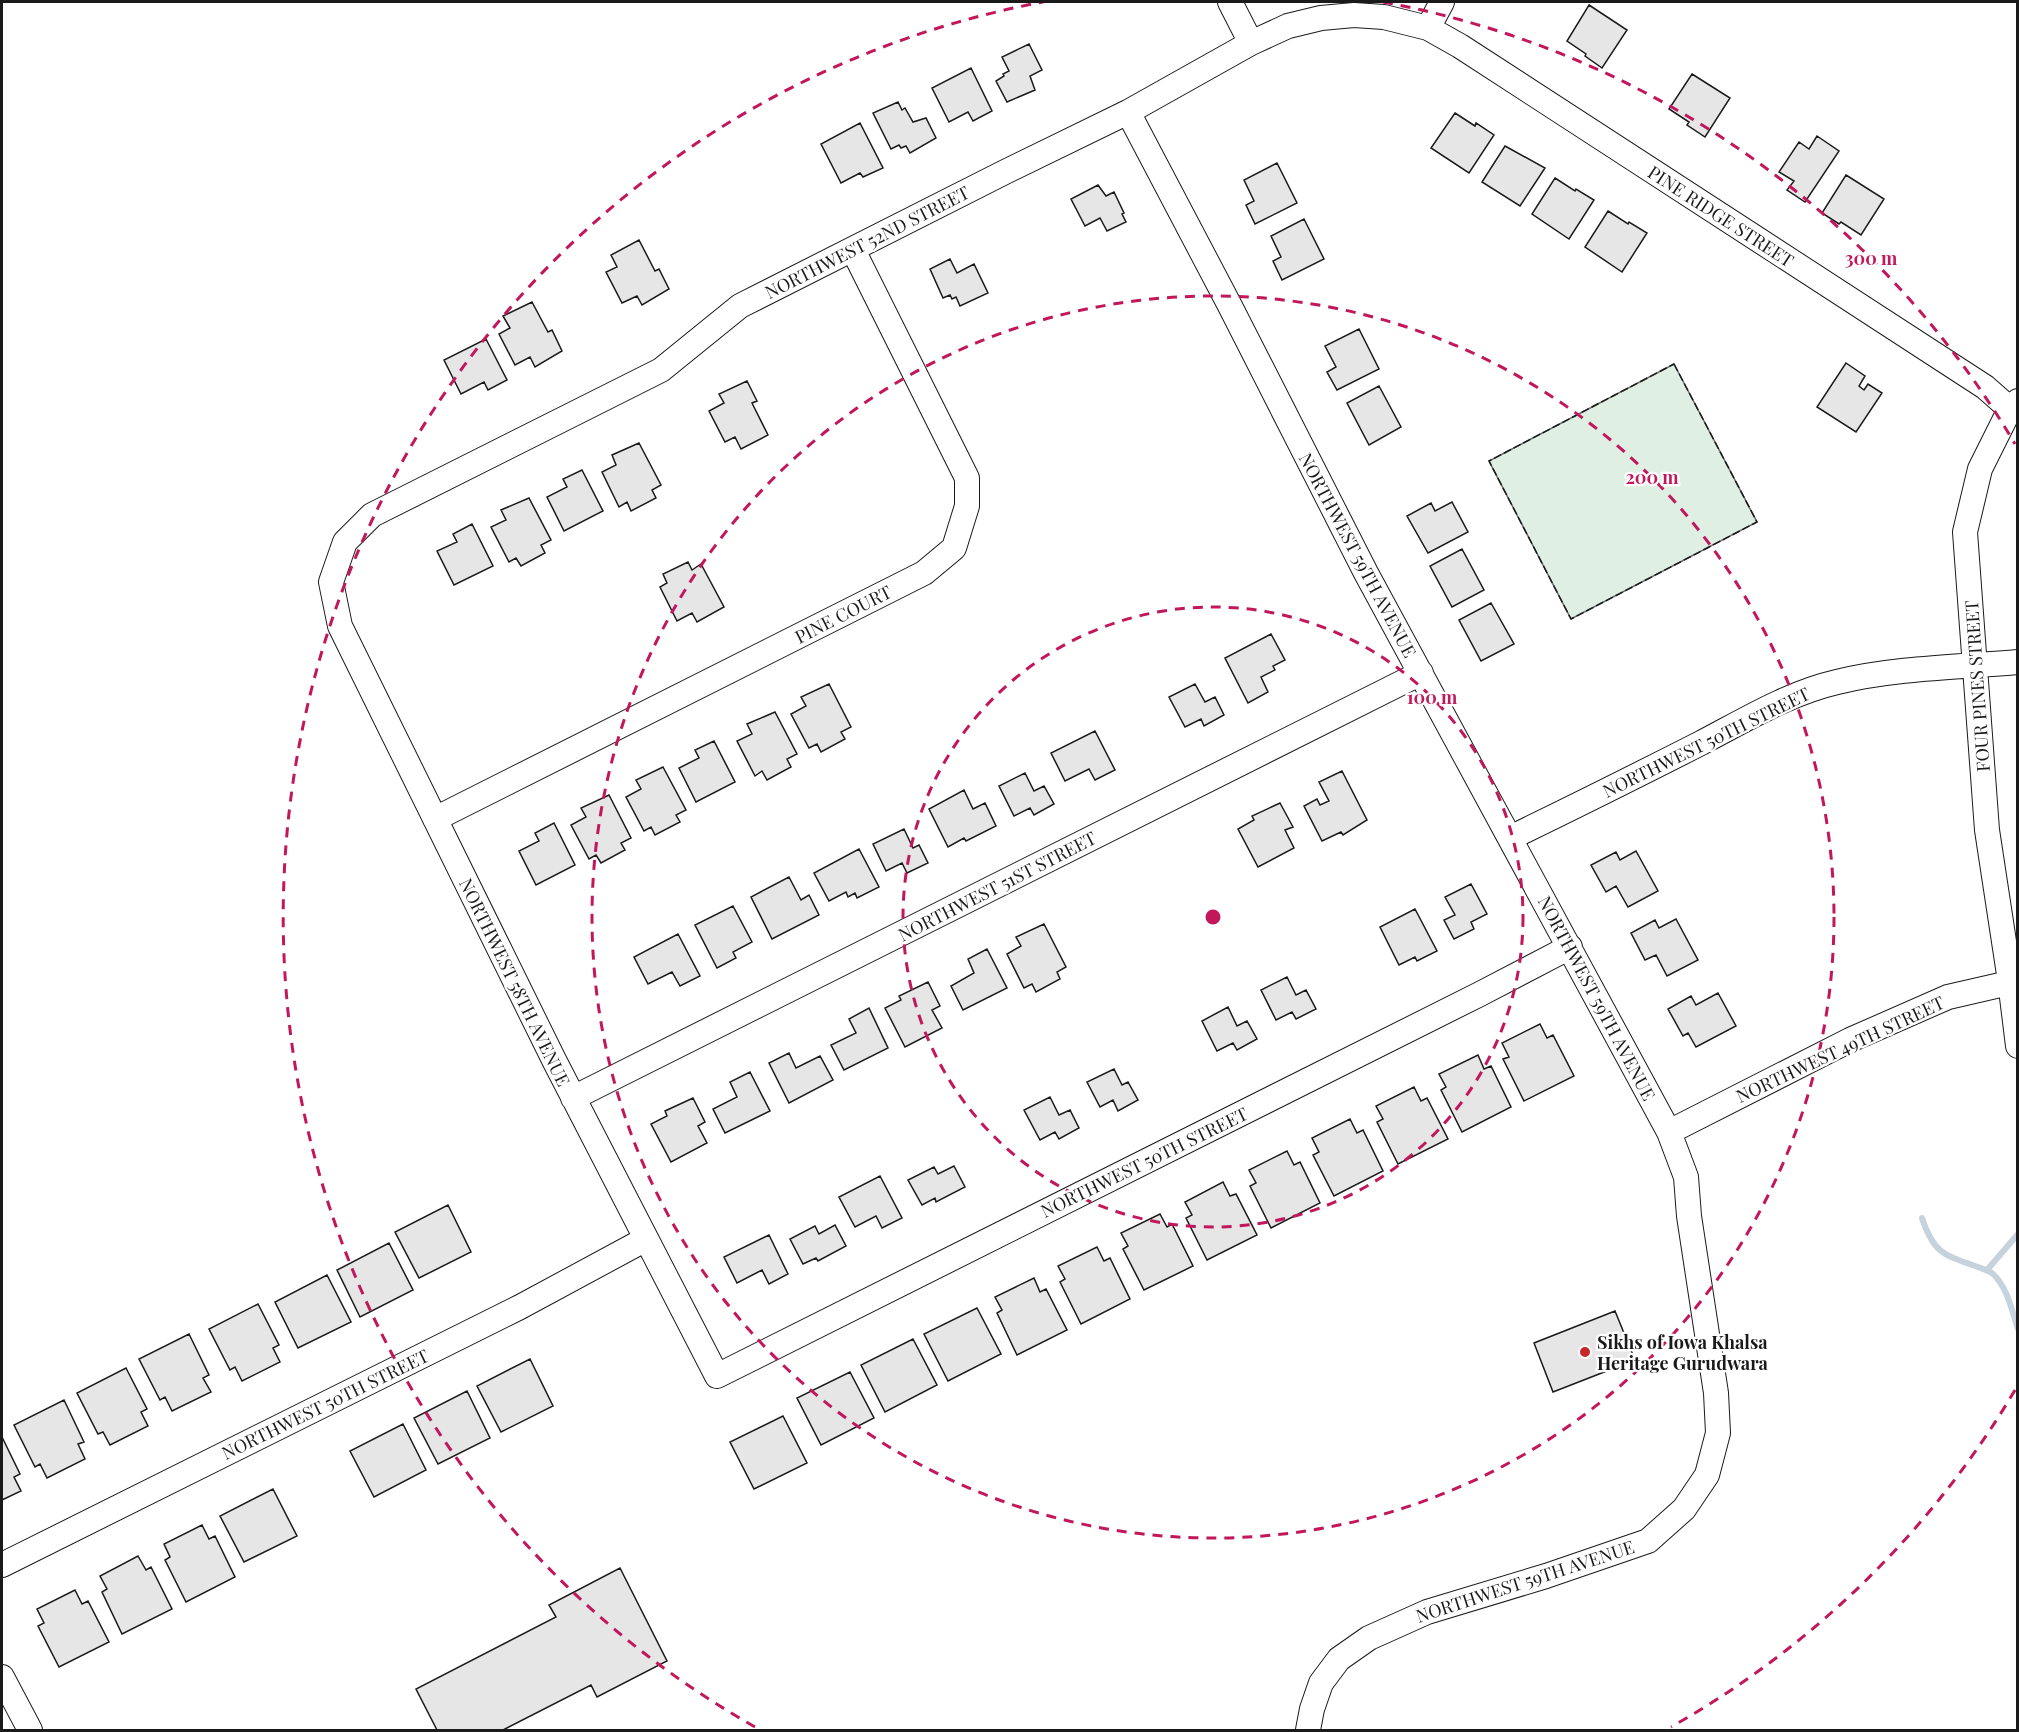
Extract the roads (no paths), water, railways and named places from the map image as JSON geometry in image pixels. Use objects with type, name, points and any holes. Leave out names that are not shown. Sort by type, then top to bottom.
[{"type":"street","points":[[1230,2],[1251,43]]},
{"type":"street","points":[[1428,28],[1442,2]]},
{"type":"street","name":"NORTHWEST 52ND STREET","points":[[331,582],[345,542],[372,515],[661,370],[740,306],[1128,112],[1251,43],[1288,26],[1321,18],[1354,15],[1384,17],[1428,28]]},
{"type":"street","name":"PINE RIDGE STREET","points":[[1428,28],[1460,46],[2014,405]]},
{"type":"street","name":"NORTHWEST 59TH AVENUE","points":[[1128,112],[1366,573],[1669,1132],[1686,1177],[1689,1216],[1716,1393],[1718,1433],[1707,1475],[1684,1509],[1648,1541],[1546,1576],[1427,1612],[1369,1638],[1339,1659],[1321,1683],[1312,1709],[1308,1731]]},
{"type":"street","name":"PINE COURT","points":[[435,819],[924,573],[954,548],[967,506],[966,478],[853,250]]},
{"type":"street","name":"FOUR PINES STREET","points":[[2014,405],[1980,469],[1965,532],[1987,831],[2014,981],[2018,1046]]},
{"type":"street","name":"NORTHWEST 58TH AVENUE","points":[[331,582],[340,626],[573,1098],[717,1376]]},
{"type":"street","name":"NORTHWEST 50TH STREET","points":[[1510,838],[1800,693],[1858,677],[2018,662]]},
{"type":"street","name":"NORTHWEST 51ST STREET","points":[[573,1098],[1420,673]]},
{"type":"street","name":"NORTHWEST 50TH STREET","points":[[717,1376],[1570,947]]},
{"type":"street","name":"NORTHWEST 49TH STREET","points":[[1669,1132],[1850,1040],[1948,997],[2014,981]]},
{"type":"street","name":"NORTHWEST 50TH STREET","points":[[2,1565],[510,1312],[646,1239]]},
{"type":"street","points":[[2,1677],[30,1731]]},
{"type":"waterway","points":[[1922,1218],[1930,1238],[1941,1251],[1955,1259],[1988,1271],[1997,1278],[2008,1299],[2018,1329]]},
{"type":"waterway","points":[[1987,1270],[2018,1234]]},
{"type":"place","name":"Sikhs of Iowa Khalsa Heritage Gurudwara","points":[[1585,1352]]}]
